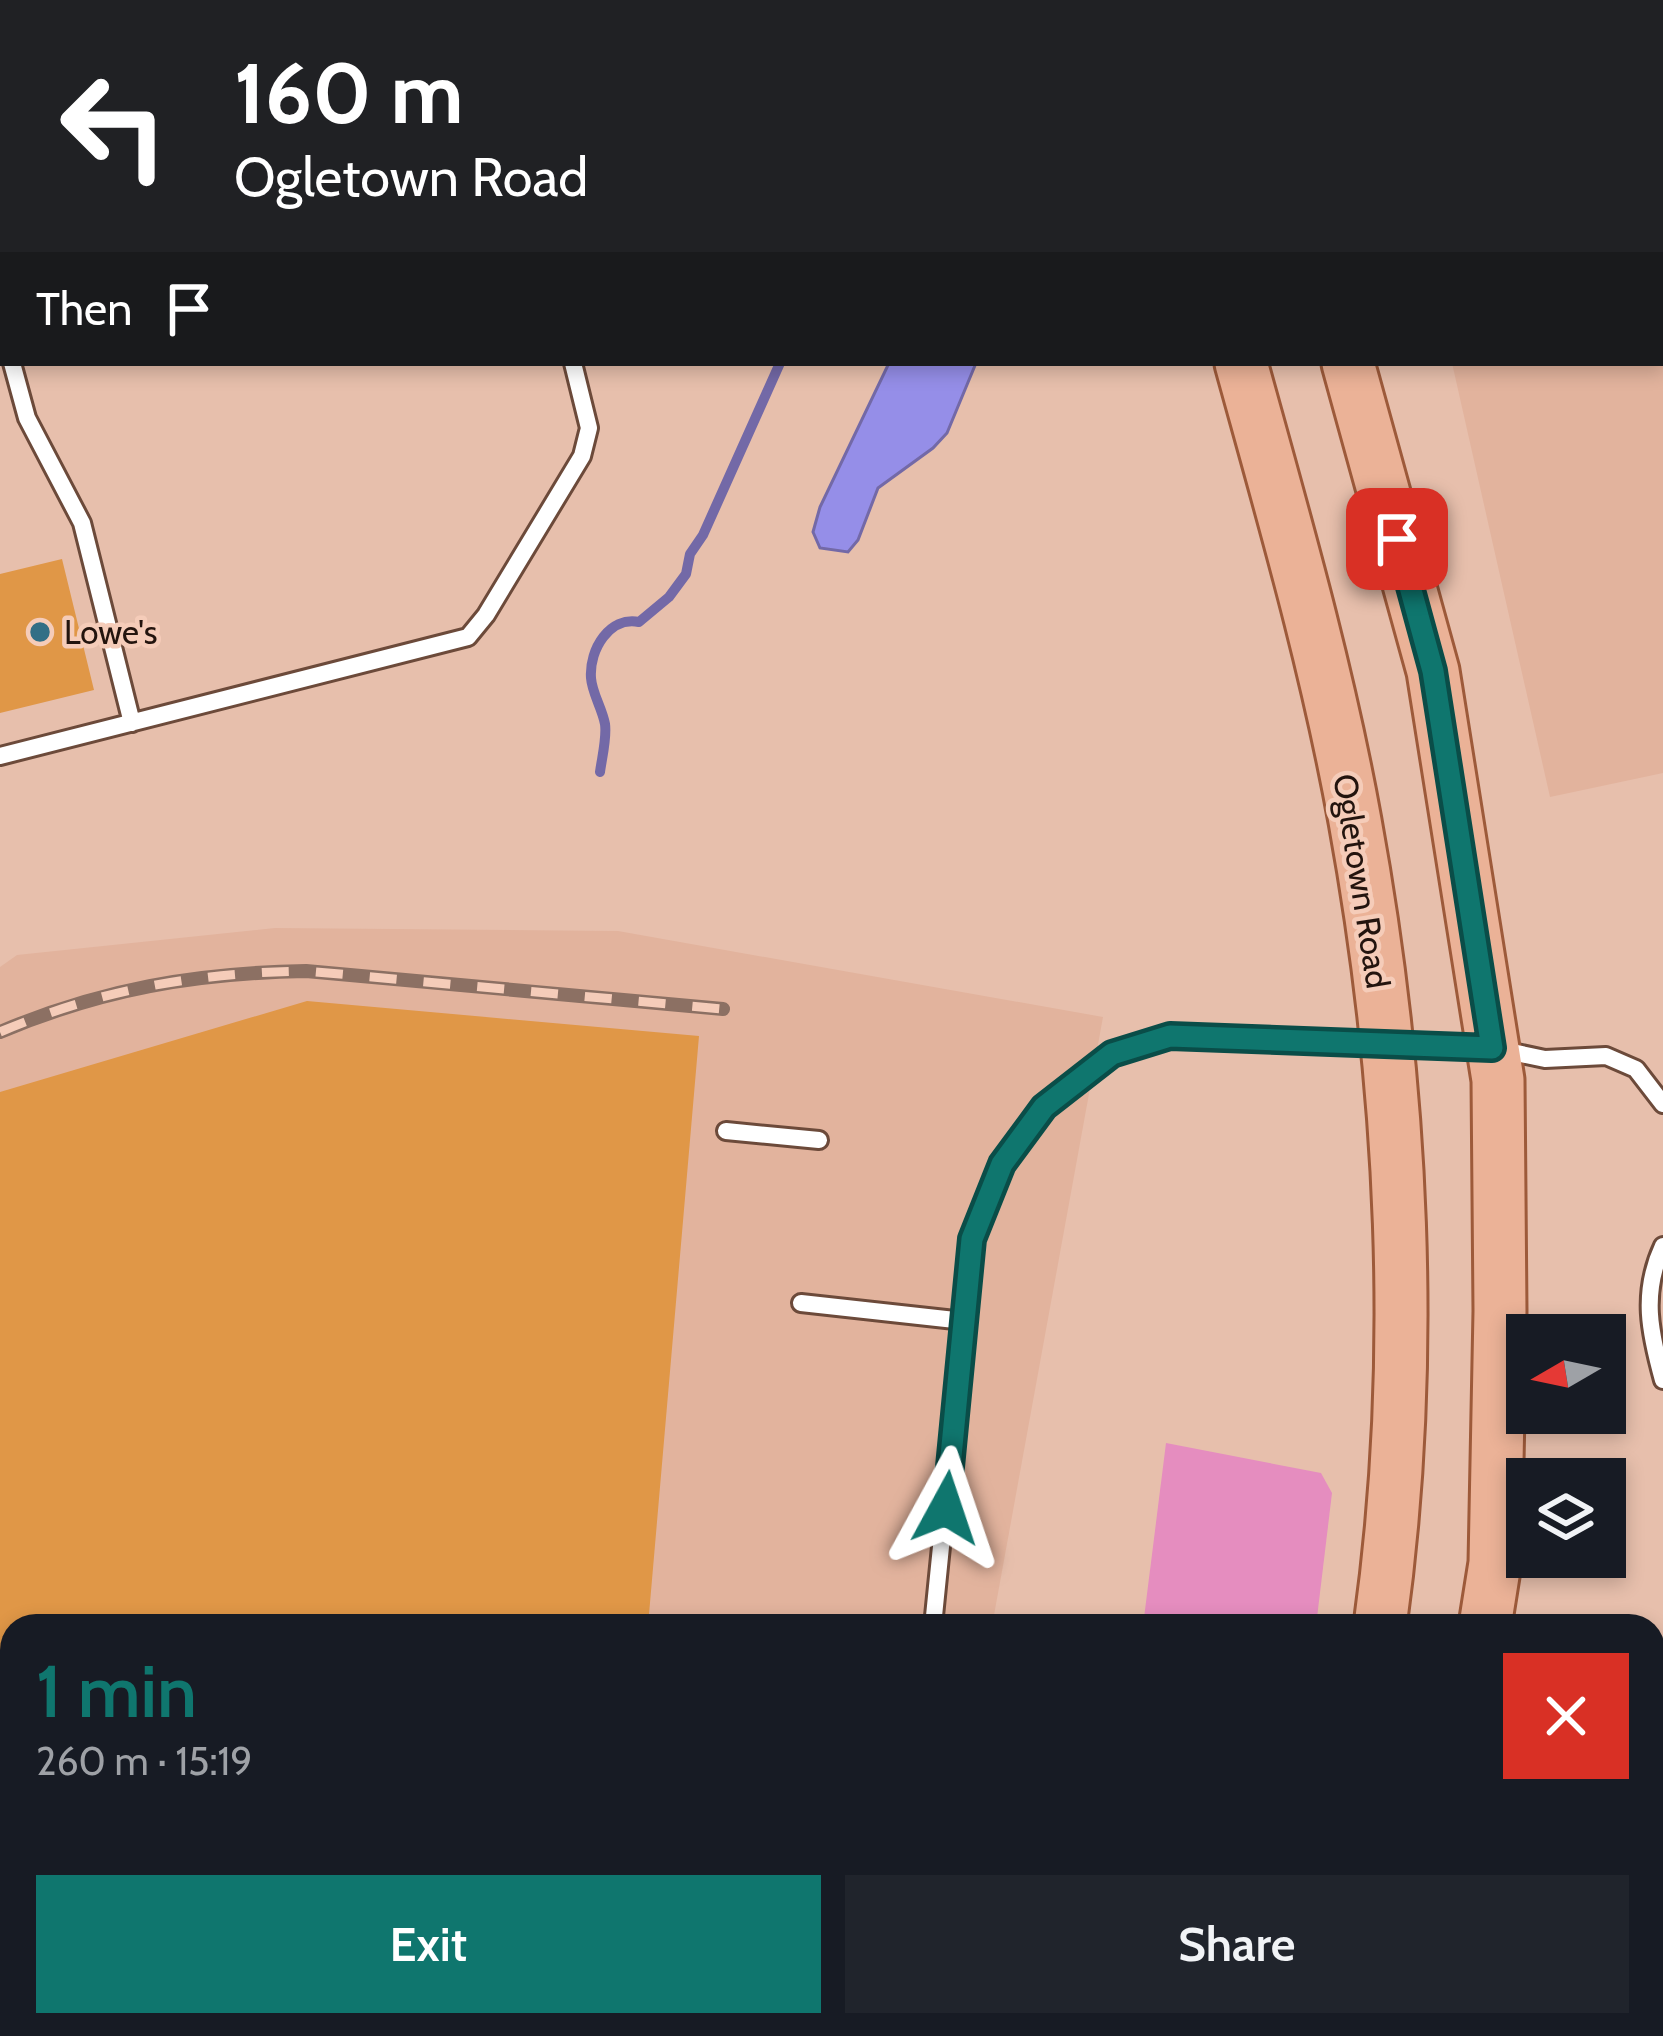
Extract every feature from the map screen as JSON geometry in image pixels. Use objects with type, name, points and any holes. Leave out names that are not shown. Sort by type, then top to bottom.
[{"type":"main road","name":"Ogletown Road","points":[[1242,366],[1297,565],[1346,775],[1377,957],[1396,1171],[1401,1343],[1382,1614]]},
{"type":"main road","points":[[1349,366],[1433,671],[1498,1080],[1500,1334],[1495,1563],[1487,1614]]},
{"type":"lane","points":[[13,366],[27,418],[82,524],[132,723]]},
{"type":"lane","points":[[0,756],[468,637],[582,457],[589,428],[574,366]]},
{"type":"lane","points":[[934,1614],[972,1239],[1002,1164],[1044,1107],[1112,1054],[1170,1036],[1386,1041],[1492,1048],[1545,1058],[1606,1056],[1636,1069],[1663,1104]]},
{"type":"lane","points":[[726,1131],[819,1140]]},
{"type":"lane","points":[[1663,1246],[1648,1291],[1649,1332],[1663,1381]]},
{"type":"lane","points":[[801,1303],[964,1322]]},
{"type":"shaded area","points":[[888,366],[975,366],[947,433],[878,488],[858,540],[848,552],[820,548],[813,532],[820,507]]},
{"type":"shaded area","points":[[1453,366],[1663,366],[1663,773],[1550,797]]},
{"type":"shaded area","points":[[275,928],[618,931],[1103,1017],[994,1614],[0,1614],[0,967],[17,955]]},
{"type":"shaded area","points":[[1166,1443],[1321,1473],[1332,1493],[1317,1614],[1145,1614]]},
{"type":"building","name":"Lowe's","points":[[62,559],[94,690],[0,713],[0,574]]},
{"type":"building","points":[[307,1001],[699,1036],[649,1614],[0,1614],[0,1092]]},
{"type":"waterway","points":[[600,772],[605,724],[591,678],[598,646],[619,624],[639,622],[669,597],[686,574],[690,554],[703,535],[779,366]]},
{"type":"railway","points":[[0,1032],[75,1005],[150,986],[226,975],[306,971],[723,1009]]},
{"type":"place","name":"Lowe's","points":[[40,632]]},
{"type":"route","points":[[946,1508],[972,1239],[1002,1164],[1044,1107],[1112,1054],[1170,1036],[1492,1048],[1433,671],[1397,539]]}]
